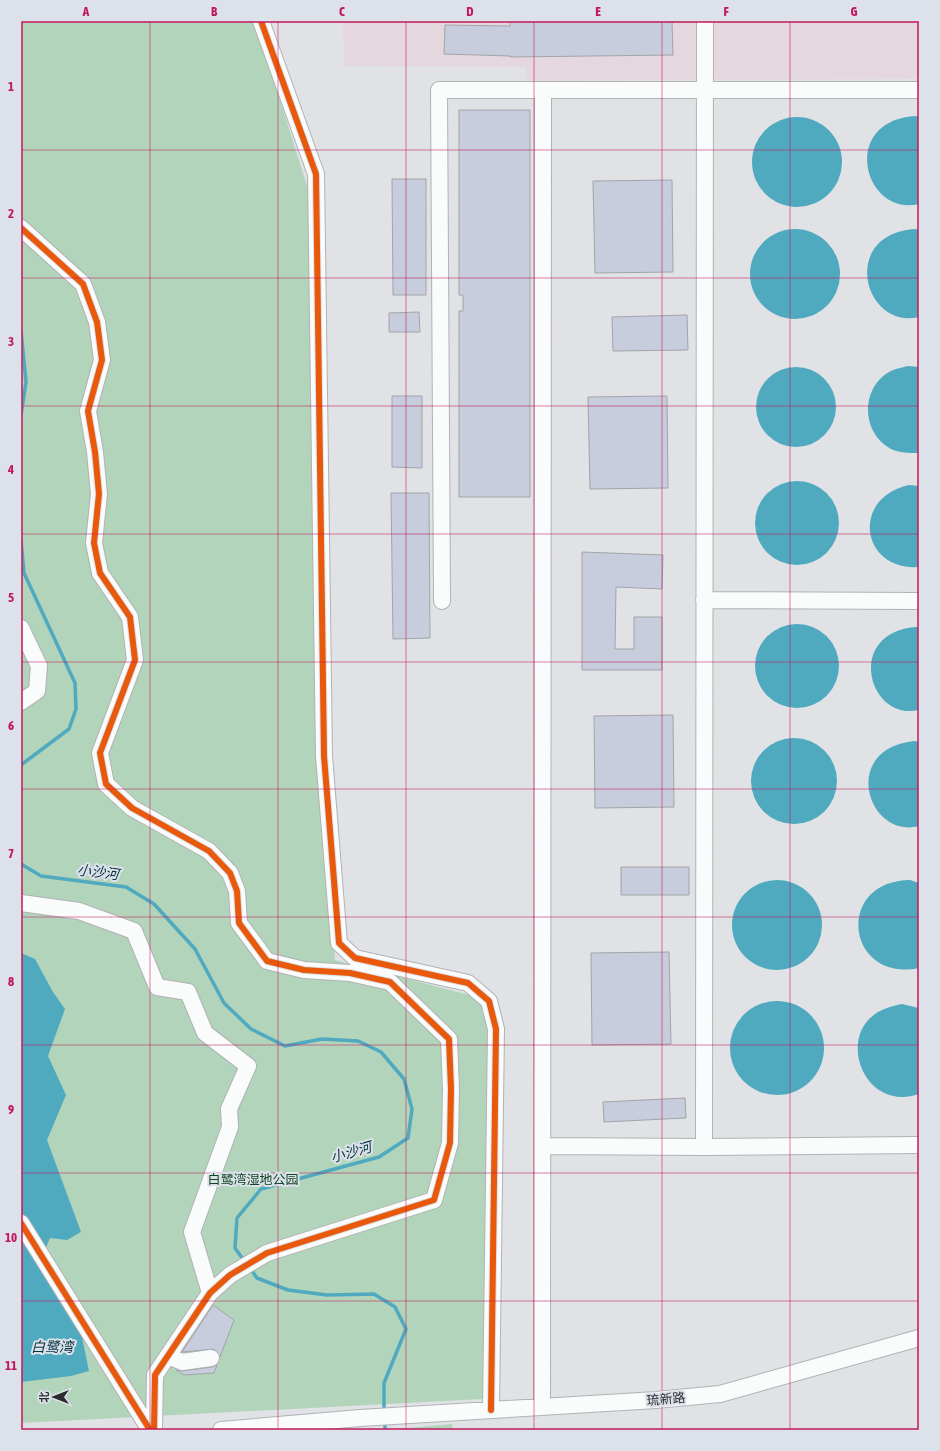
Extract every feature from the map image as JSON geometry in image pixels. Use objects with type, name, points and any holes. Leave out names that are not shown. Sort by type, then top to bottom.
[{"type":"street","points":[[261,21],[316,174],[324,756],[339,943],[355,958],[468,983],[489,1001],[496,1028],[491,1410]]},
{"type":"street","points":[[704,1148],[705,21]]},
{"type":"street","points":[[442,601],[439,90],[919,90]]},
{"type":"street","points":[[542,1407],[544,90]]},
{"type":"street","points":[[21,228],[83,284],[97,322],[102,360],[88,411],[95,452],[99,494],[94,544],[100,573],[130,617],[135,660],[100,753],[106,784],[132,808],[209,851],[230,873],[237,891],[239,923],[267,962],[304,970],[350,973],[390,982],[449,1039],[451,1089],[450,1143],[434,1200],[267,1253],[230,1275],[210,1293],[155,1375],[154,1430]]},
{"type":"street","points":[[704,600],[919,601]]},
{"type":"street","points":[[21,628],[38,666],[36,691],[21,702]]},
{"type":"street","points":[[21,903],[79,911],[134,931],[157,986],[188,992],[205,1033],[248,1066],[229,1109],[230,1127],[192,1232],[210,1293]]},
{"type":"street","points":[[542,1146],[704,1148],[919,1146]]},
{"type":"street","points":[[21,1223],[150,1430]]},
{"type":"street","name":"琉新路","points":[[222,1430],[360,1418],[656,1400],[720,1394],[919,1338]]},
{"type":"street","points":[[168,1356],[182,1362],[211,1358]]},
{"type":"shaded area","points":[[343,21],[919,21],[919,79],[527,81],[526,67],[344,66]]},
{"type":"green space","name":"白鹭湾湿地公园","points":[[21,21],[255,21],[308,189],[318,756],[335,960],[477,997],[492,1024],[483,1399],[21,1423]]},
{"type":"green space","points":[[452,1424],[453,1430],[385,1430]]},
{"type":"water","points":[[916,116],[919,117],[919,204],[900,204],[884,196],[873,183],[868,166],[868,149],[876,133],[892,121]]},
{"type":"water","points":[[797,117],[806,118],[822,125],[834,137],[841,153],[841,171],[834,187],[822,199],[806,206],[797,207],[788,206],[772,199],[760,187],[753,171],[752,162],[753,153],[760,137],[772,125],[788,118]]},
{"type":"water","points":[[795,229],[804,230],[820,237],[832,249],[839,265],[839,283],[832,299],[820,311],[804,318],[795,319],[786,318],[770,311],[758,299],[751,283],[750,274],[751,265],[758,249],[770,237],[786,230]]},
{"type":"water","points":[[916,229],[919,230],[919,317],[900,317],[884,309],[873,296],[868,279],[868,262],[876,246],[892,234]]},
{"type":"water","points":[[908,366],[919,367],[918,453],[901,452],[891,449],[881,441],[873,431],[869,420],[868,408],[870,397],[875,386],[882,377],[893,370]]},
{"type":"water","points":[[796,367],[811,370],[824,379],[833,392],[836,407],[833,422],[824,435],[811,444],[796,447],[781,444],[768,435],[759,422],[756,407],[759,392],[768,379],[781,370]]},
{"type":"water","points":[[789,481],[805,481],[821,488],[832,499],[839,515],[839,531],[836,539],[827,553],[821,558],[805,565],[789,565],[773,558],[762,547],[755,531],[755,515],[762,499],[773,488]]},
{"type":"water","points":[[909,485],[919,486],[919,567],[899,565],[885,558],[875,546],[870,532],[871,518],[878,504],[890,492]]},
{"type":"water","points":[[789,624],[805,624],[821,631],[832,642],[839,658],[839,674],[836,682],[827,696],[821,701],[805,708],[789,708],[773,701],[762,690],[755,674],[755,658],[762,642],[773,631]]},
{"type":"water","points":[[919,627],[919,710],[902,710],[887,703],[877,691],[872,676],[872,660],[879,645],[893,633]]},
{"type":"water","points":[[794,738],[810,742],[824,751],[833,765],[837,781],[833,797],[824,811],[810,820],[794,824],[778,820],[764,811],[755,797],[751,781],[755,765],[764,751],[778,742]]},
{"type":"water","points":[[914,741],[919,742],[919,826],[901,827],[886,820],[875,807],[869,792],[869,775],[876,760],[891,748]]},
{"type":"water","points":[[777,880],[794,884],[809,893],[818,908],[822,925],[818,942],[809,957],[794,966],[777,970],[760,966],[745,957],[736,942],[732,925],[736,908],[745,893],[760,884]]},
{"type":"water","points":[[910,880],[919,883],[919,968],[895,969],[876,961],[864,947],[859,930],[860,912],[869,896],[886,885]]},
{"type":"water","name":"白鹭湾","points":[[21,953],[35,959],[53,992],[65,1009],[48,1056],[66,1095],[47,1140],[81,1232],[67,1240],[50,1238],[39,1264],[81,1332],[89,1371],[71,1376],[21,1382]]},
{"type":"water","points":[[777,1001],[795,1005],[810,1015],[820,1030],[824,1048],[820,1066],[810,1081],[795,1091],[777,1095],[759,1091],[744,1081],[734,1066],[730,1048],[734,1030],[744,1015],[759,1005]]},
{"type":"water","points":[[902,1004],[919,1008],[919,1094],[899,1097],[882,1092],[869,1081],[861,1066],[858,1049],[861,1032],[870,1018],[887,1008]]},
{"type":"building","points":[[510,21],[672,21],[673,55],[510,57],[444,54],[445,25],[510,26]]},
{"type":"building","points":[[459,110],[530,110],[530,497],[459,497],[459,311],[463,311],[463,295],[459,295]]},
{"type":"building","points":[[392,179],[426,179],[426,295],[393,295]]},
{"type":"building","points":[[672,180],[673,272],[595,273],[593,181]]},
{"type":"building","points":[[419,312],[420,332],[389,332],[389,313]]},
{"type":"building","points":[[687,315],[688,350],[613,351],[612,317]]},
{"type":"building","points":[[392,396],[422,396],[422,468],[392,467]]},
{"type":"building","points":[[667,396],[668,488],[590,489],[588,397]]},
{"type":"building","points":[[391,493],[429,493],[430,638],[393,639]]},
{"type":"building","points":[[582,552],[663,555],[662,589],[616,587],[615,649],[634,649],[634,617],[662,617],[662,670],[582,670]]},
{"type":"building","points":[[673,715],[674,807],[595,808],[594,716]]},
{"type":"building","points":[[621,867],[689,867],[689,895],[621,895]]},
{"type":"building","points":[[669,952],[671,1044],[592,1045],[591,953]]},
{"type":"building","points":[[685,1098],[686,1118],[604,1122],[603,1102]]},
{"type":"building","points":[[213,1305],[234,1320],[220,1357],[214,1349],[182,1352]]},
{"type":"building","points":[[217,1365],[214,1373],[184,1375],[176,1370],[183,1371]]},
{"type":"waterway","name":"小沙河","points":[[21,331],[26,382],[21,415]]},
{"type":"waterway","name":"小沙河","points":[[21,541],[24,573],[75,683],[76,709],[69,729],[21,765]]},
{"type":"waterway","name":"小沙河","points":[[21,864],[41,876],[126,887],[154,904],[195,949],[224,1003],[251,1029],[285,1046],[322,1039],[358,1041],[381,1052],[404,1079],[412,1109],[408,1138],[379,1157],[261,1189],[237,1218],[235,1248],[245,1262]]},
{"type":"waterway","name":"小沙河","points":[[250,1268],[257,1278],[288,1290],[327,1295],[374,1294],[395,1307],[406,1329],[384,1383],[384,1412]]},
{"type":"waterway","name":"小沙河","points":[[385,1420],[385,1430]]},
{"type":"cycle path","points":[[261,21],[316,174],[324,756],[339,943],[355,958],[468,983],[489,1001],[496,1029],[491,1410]]},
{"type":"cycle path","points":[[21,228],[83,284],[97,322],[102,360],[88,411],[95,452],[99,494],[94,543],[100,573],[130,617],[135,660],[100,753],[106,784],[132,808],[209,851],[230,873],[237,891],[239,923],[267,961],[304,970],[350,973],[390,982],[449,1039],[451,1089],[450,1143],[434,1200],[267,1253],[230,1275],[210,1293],[155,1375],[154,1430]]},
{"type":"cycle path","points":[[21,1223],[150,1430]]}]
